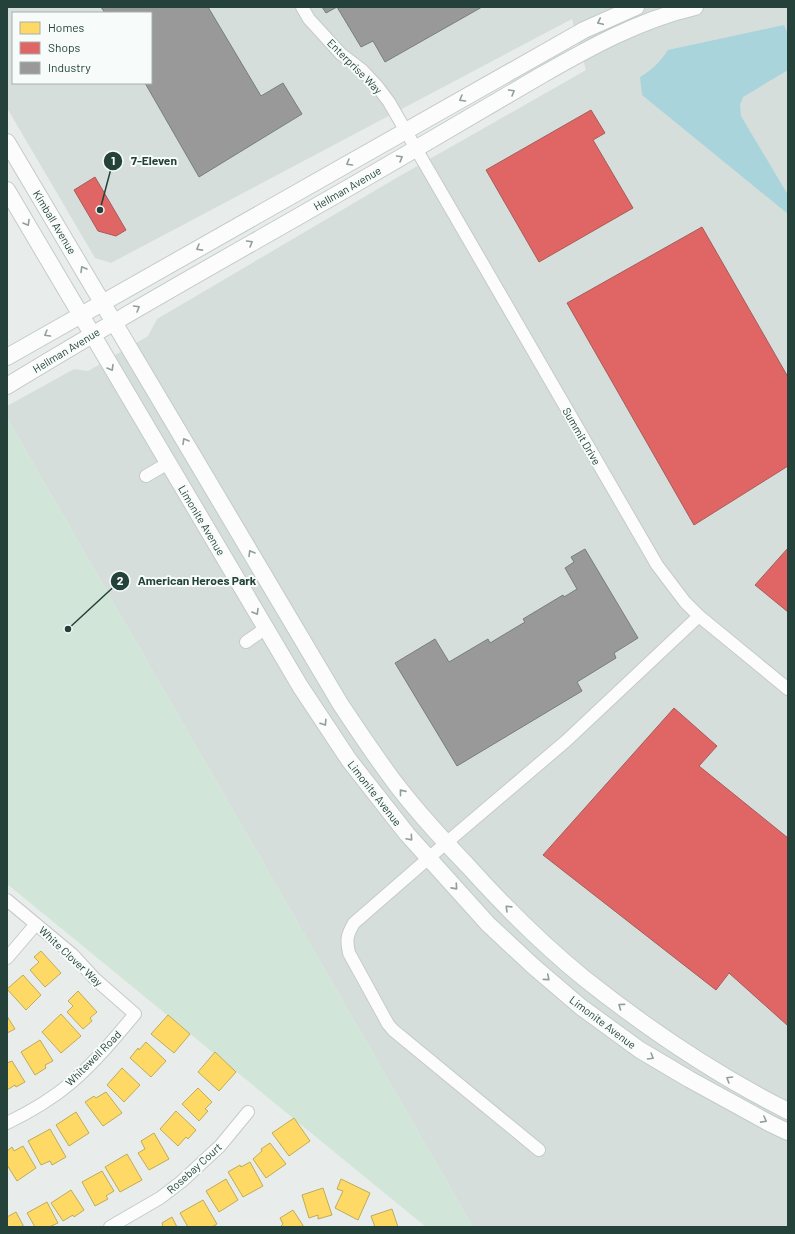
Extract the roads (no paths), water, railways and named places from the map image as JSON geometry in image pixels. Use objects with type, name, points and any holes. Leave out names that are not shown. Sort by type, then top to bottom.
[{"type":"main road","name":"Hellman Avenue","points":[[7,357],[584,30],[636,7]]},
{"type":"main road","name":"Hellman Avenue","points":[[7,386],[91,334],[416,149],[593,46],[667,14],[695,7]]},
{"type":"main road","name":"Kimball Avenue","points":[[7,142],[103,302]]},
{"type":"main road","points":[[7,190],[91,334]]},
{"type":"main road","name":"Limonite Avenue","points":[[103,302],[341,705],[370,749],[400,789],[496,898],[584,978],[624,1009],[688,1052],[759,1096],[788,1111]]},
{"type":"main road","name":"Limonite Avenue","points":[[91,334],[300,686],[348,760],[407,834],[488,924],[533,966],[581,1007],[640,1050],[689,1080],[788,1132]]},
{"type":"main road","points":[[266,628],[298,659],[305,662],[314,659]]},
{"type":"street","name":"Enterprise Way","points":[[302,7],[309,19],[341,54],[362,70],[377,86],[389,102],[416,149]]},
{"type":"street","name":"Summit Drive","points":[[416,149],[657,565],[685,602],[699,616],[788,690]]},
{"type":"street","points":[[146,476],[168,463]]},
{"type":"street","points":[[539,1150],[393,1030],[388,1024],[349,953],[347,943],[348,934],[354,924],[428,858],[566,741],[699,616]]},
{"type":"street","points":[[246,642],[266,628]]},
{"type":"street","name":"White Clover Way","points":[[7,900],[73,955],[95,979],[135,1014]]},
{"type":"street","points":[[7,958],[36,924]]},
{"type":"street","name":"Whitewell Road","points":[[7,1123],[26,1114],[72,1082],[102,1052],[135,1014]]},
{"type":"street","name":"Rosebay Court","points":[[110,1227],[160,1198],[181,1182],[220,1146],[248,1112]]},
{"type":"water","points":[[784,25],[788,34],[788,70],[743,97],[740,105],[741,116],[788,195],[788,214],[642,95],[640,77],[656,65],[668,50]]},
{"type":"place","name":"7-Eleven","points":[[100,210]]},
{"type":"place","name":"American Heroes Park","points":[[68,629]]}]
